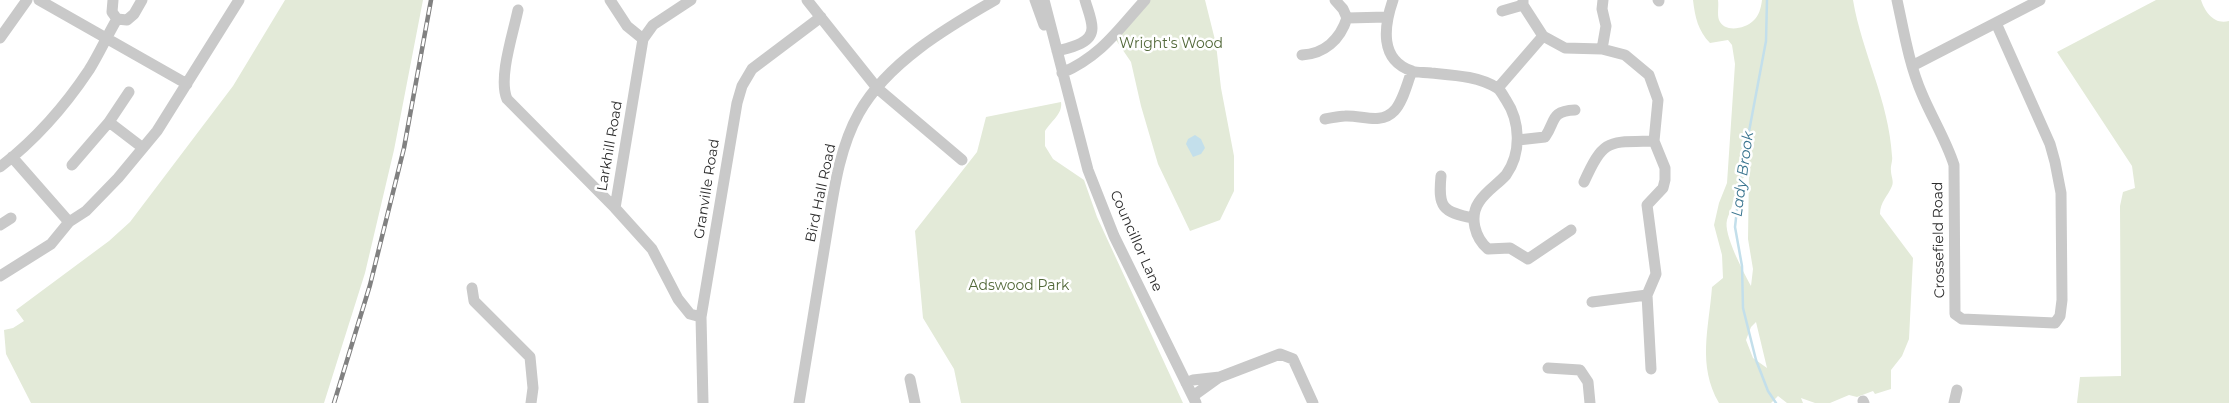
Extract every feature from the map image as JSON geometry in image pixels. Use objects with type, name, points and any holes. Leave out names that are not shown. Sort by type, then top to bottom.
[{"type":"street","points":[[0,38],[27,0]]},
{"type":"street","points":[[39,0],[187,84]]},
{"type":"street","points":[[113,0],[112,12],[117,19],[127,20],[134,14],[142,0]]},
{"type":"street","points":[[1,274],[51,244],[69,222],[86,212],[143,148],[157,131],[239,0]]},
{"type":"street","points":[[610,0],[627,26],[643,39],[653,25],[691,0]]},
{"type":"street","points":[[807,0],[877,88],[962,160]]},
{"type":"street","name":"Bird Hall Road","points":[[973,12],[986,0]]},
{"type":"street","name":"Bird Hall Road","points":[[798,403],[834,194],[846,144],[858,113],[897,66],[973,12],[995,0]]},
{"type":"street","name":"Councillor Lane","points":[[1035,0],[1065,86]]},
{"type":"street","name":"Councillor Lane","points":[[1044,0],[1088,170],[1114,236],[1194,399]]},
{"type":"street","points":[[1057,50],[1083,42],[1090,34],[1092,28],[1085,0]]},
{"type":"street","points":[[1062,73],[1083,64],[1109,42],[1145,0]]},
{"type":"street","points":[[1335,0],[1347,18]]},
{"type":"street","points":[[1393,0],[1387,17],[1387,46],[1392,58],[1412,71],[1477,80],[1498,88],[1509,105],[1514,118],[1518,140],[1513,160],[1506,174],[1479,202],[1473,218],[1480,242],[1488,249],[1510,248],[1528,259],[1571,230]]},
{"type":"street","points":[[1602,50],[1606,26],[1602,9],[1603,0]]},
{"type":"street","name":"Crossefield Road","points":[[1897,0],[1912,66],[1922,94],[1949,149],[1954,165],[1956,314],[1962,319],[2055,324],[2060,316],[2062,300],[2061,193],[2050,144],[1996,23]]},
{"type":"street","points":[[1912,66],[2040,0]]},
{"type":"street","points":[[1502,11],[1523,3],[1543,36],[1565,48],[1602,50],[1625,55],[1649,74],[1658,100],[1654,140],[1665,168],[1663,188],[1647,205],[1656,274],[1647,295],[1651,370]]},
{"type":"street","points":[[518,10],[503,89],[507,99],[615,208]]},
{"type":"street","name":"Granville Road","points":[[703,403],[701,318],[737,103],[742,86],[752,69],[821,17]]},
{"type":"street","points":[[1347,18],[1387,17]]},
{"type":"street","points":[[1302,55],[1315,55],[1321,51],[1342,32],[1347,18]]},
{"type":"street","points":[[0,167],[12,158],[66,101],[89,69],[117,19]]},
{"type":"street","points":[[1498,88],[1543,36]]},
{"type":"street","name":"Larkhill Road","points":[[643,39],[615,208],[652,249],[678,299],[690,314],[701,318]]},
{"type":"street","points":[[1325,119],[1344,116],[1375,120],[1386,117],[1395,111],[1412,71]]},
{"type":"street","points":[[72,165],[109,122],[129,92]]},
{"type":"street","points":[[1518,140],[1545,137],[1554,117],[1567,106]]},
{"type":"street","points":[[109,122],[143,148]]},
{"type":"street","points":[[1584,182],[1594,161],[1608,144],[1654,140]]},
{"type":"street","points":[[12,158],[69,222]]},
{"type":"street","points":[[1441,176],[1439,197],[1446,208],[1453,214],[1473,218]]},
{"type":"street","points":[[0,225],[11,218]]},
{"type":"street","points":[[472,288],[474,301],[530,357],[533,388],[532,403]]},
{"type":"street","points":[[1592,302],[1647,295]]},
{"type":"street","points":[[1186,383],[1193,380],[1220,377],[1280,354],[1293,359],[1313,403]]},
{"type":"street","points":[[1548,368],[1580,370],[1588,382],[1590,403]]},
{"type":"street","points":[[1194,399],[1220,377]]},
{"type":"street","points":[[910,379],[915,403]]},
{"type":"street","points":[[1954,403],[1957,390]]},
{"type":"green space","points":[[285,0],[423,0],[394,150],[365,273],[324,403],[31,403],[6,354],[4,330],[13,328],[24,321],[16,310],[109,241],[130,222],[233,86]]},
{"type":"green space","name":"Wright's Wood","points":[[1150,0],[1205,0],[1216,44],[1221,88],[1234,156],[1234,191],[1220,220],[1190,231],[1158,164],[1141,106],[1131,62],[1116,40]]},
{"type":"green space","points":[[1693,0],[1718,0],[1718,15],[1722,24],[1725,27],[1740,28],[1755,19],[1762,0],[1853,0],[1862,39],[1881,96],[1890,136],[1893,184],[1883,203],[1880,214],[1913,258],[1909,339],[1902,356],[1891,370],[1891,389],[1875,394],[1873,391],[1857,397],[1849,395],[1830,403],[1815,403],[1801,398],[1803,403],[1787,403],[1778,396],[1771,403],[1719,403],[1708,375],[1706,346],[1712,287],[1723,278],[1722,255],[1714,225],[1719,203],[1727,183],[1735,64],[1732,45],[1728,40],[1710,43],[1703,34],[1696,18]],"holes":[[[1749,171],[1748,239],[1753,269],[1751,286],[1735,253],[1727,226],[1727,218],[1736,192]],[[1756,322],[1767,368],[1753,358],[1746,340],[1751,327]]]},
{"type":"green space","points":[[2156,0],[2201,0],[2205,9],[2215,19],[2224,22],[2229,21],[2229,403],[2077,403],[2080,377],[2121,376],[2120,206],[2123,192],[2135,188],[2132,166],[2057,52]]},
{"type":"green space","name":"Adswood Park","points":[[1061,102],[1058,114],[1045,131],[1045,146],[1053,159],[1084,180],[1097,217],[1183,403],[961,403],[954,369],[923,318],[915,231],[977,152],[986,117]]},
{"type":"water","points":[[1195,135],[1201,139],[1205,148],[1201,154],[1193,157],[1186,144],[1188,139]]},
{"type":"waterway","name":"Lady Brook","points":[[1767,0],[1766,41],[1741,174],[1735,227],[1742,266],[1743,308],[1756,360],[1768,391],[1776,403]]},
{"type":"railway","points":[[334,403],[370,285],[404,148],[431,0]]}]
